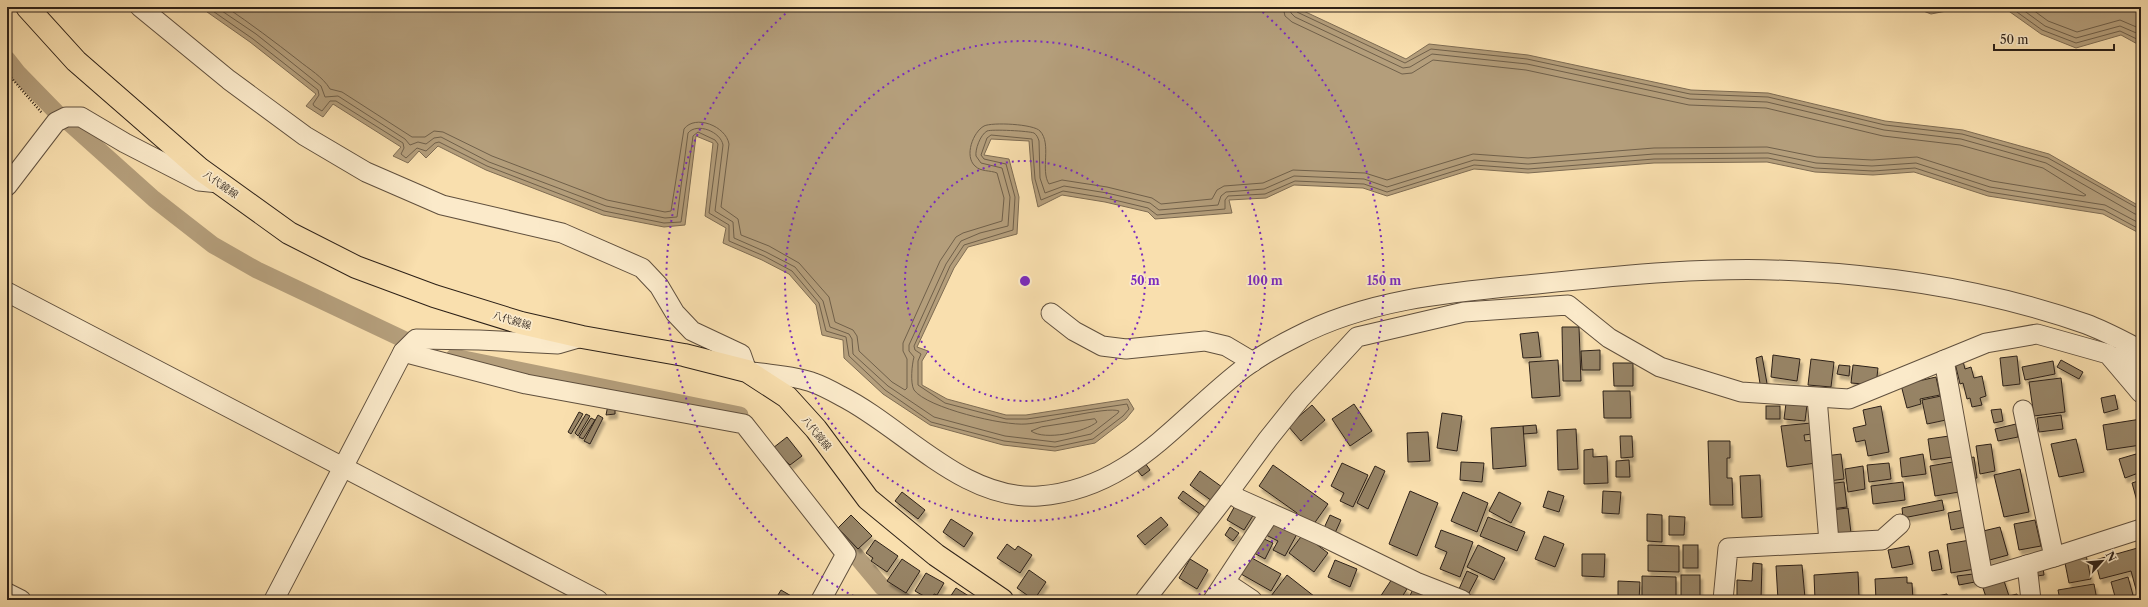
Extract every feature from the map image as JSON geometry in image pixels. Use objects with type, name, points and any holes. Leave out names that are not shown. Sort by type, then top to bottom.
[{"type":"main road","name":"八代鏡線","points":[[27,7],[76,61],[200,169],[289,233],[356,267],[441,298],[521,323],[582,338],[684,355],[747,371],[787,397],[816,429],[868,499],[936,555],[1002,600]]},
{"type":"street","points":[[140,7],[229,80],[305,136],[366,172],[442,205],[562,233],[642,268],[659,286],[675,314],[692,331],[741,354],[747,371],[812,382],[846,398],[954,473],[996,491],[1034,496],[1073,492],[1108,478],[1132,464],[1253,362],[1299,335],[1346,316],[1438,294],[1588,278],[1716,270],[1797,270],[1864,276],[1963,291],[2006,301],[2088,325],[2141,350]]},
{"type":"street","points":[[7,186],[56,122],[66,117],[81,117],[125,143],[199,181],[220,183]]},
{"type":"street","points":[[7,292],[342,468],[598,600]]},
{"type":"street","points":[[1145,600],[1230,492],[1268,438],[1300,398],[1357,337],[1438,294]]},
{"type":"street","points":[[1357,337],[1464,312],[1568,305],[1609,338],[1660,366],[1741,392],[1817,398],[1849,399],[1986,343],[2037,334],[2108,354],[2141,370]]},
{"type":"street","points":[[1051,313],[1074,331],[1102,346],[1126,349],[1205,341],[1226,346],[1253,362]]},
{"type":"street","points":[[274,600],[403,352],[416,339],[479,340],[558,344],[582,338]]},
{"type":"street","points":[[403,352],[526,384],[744,424],[846,554],[821,600]]},
{"type":"street","points":[[2108,354],[2141,393]]},
{"type":"street","points":[[1944,360],[1983,578],[2141,529]]},
{"type":"street","points":[[1817,398],[1829,542]]},
{"type":"street","points":[[2023,410],[2054,557]]},
{"type":"street","points":[[1230,492],[1270,513],[1416,582],[1462,600]]},
{"type":"street","points":[[1213,600],[1270,513]]},
{"type":"street","points":[[1723,600],[1728,548],[1882,540],[1900,524]]},
{"type":"street","points":[[2027,565],[2031,600]]},
{"type":"street","points":[[1225,582],[1252,600]]},
{"type":"street","points":[[7,593],[21,600]]},
{"type":"path","points":[[7,73],[49,121],[56,122]]},
{"type":"water","points":[[200,7],[1295,7],[1406,59],[1429,44],[1528,55],[1691,90],[1768,93],[1885,121],[1963,130],[2049,154],[2141,207],[2141,234],[2103,214],[1988,196],[1914,172],[1873,175],[1815,172],[1767,162],[1654,163],[1528,173],[1474,169],[1387,196],[1363,188],[1294,185],[1266,198],[1229,200],[1232,213],[1155,219],[1148,212],[1105,202],[1062,195],[1038,207],[1032,180],[1029,141],[991,139],[984,155],[1009,159],[1019,197],[1017,234],[968,247],[954,268],[917,347],[928,351],[922,361],[922,385],[947,399],[1006,415],[1026,415],[1128,399],[1134,409],[1126,419],[1095,443],[1055,451],[1003,445],[930,425],[883,394],[844,358],[843,340],[822,335],[816,305],[789,274],[723,243],[726,228],[705,216],[713,143],[696,136],[685,225],[664,227],[603,215],[486,170],[438,146],[426,158],[419,151],[408,163],[393,156],[401,147],[333,104],[323,117],[306,106],[316,94],[250,42]]},
{"type":"water","points":[[1913,7],[1967,7],[1931,14]]},
{"type":"water","points":[[2003,7],[2141,7],[2141,46],[2121,35],[2076,48],[2041,34]]},
{"type":"building","points":[[1562,327],[1579,327],[1581,381],[1563,381]]},
{"type":"building","points":[[1538,332],[1541,357],[1523,358],[1520,334]]},
{"type":"building","points":[[1600,350],[1600,370],[1582,370],[1581,351]]},
{"type":"building","points":[[1773,355],[1800,359],[1797,381],[1771,377]]},
{"type":"building","points":[[1762,356],[1768,389],[1761,390],[1756,358]]},
{"type":"building","points":[[2017,356],[2020,384],[2003,386],[2000,358]]},
{"type":"building","points":[[1811,359],[1834,362],[1831,387],[1808,385]]},
{"type":"building","points":[[1558,360],[1560,396],[1532,398],[1529,362]]},
{"type":"building","points":[[2061,360],[2083,372],[2079,379],[2057,367]]},
{"type":"building","points":[[1963,361],[1965,369],[1971,367],[1974,378],[1982,376],[1986,396],[1980,398],[1982,405],[1972,407],[1970,398],[1967,399],[1963,383],[1960,384],[1955,363]]},
{"type":"building","points":[[2053,361],[2055,374],[2025,380],[2022,367]]},
{"type":"building","points":[[1613,363],[1633,363],[1633,386],[1614,386]]},
{"type":"building","points":[[1839,365],[1850,366],[1849,376],[1837,374]]},
{"type":"building","points":[[1853,365],[1878,368],[1876,385],[1851,383]]},
{"type":"building","points":[[1936,377],[1940,395],[1920,399],[1921,404],[1907,408],[1901,385]]},
{"type":"building","points":[[2061,378],[2065,412],[2034,416],[2029,382]]},
{"type":"building","points":[[1603,391],[1630,391],[1631,418],[1604,418]]},
{"type":"building","points":[[2115,395],[2118,409],[2104,413],[2101,398]]},
{"type":"building","points":[[1941,396],[1946,420],[1927,424],[1922,400]]},
{"type":"building","points":[[1786,403],[1807,405],[1805,421],[1784,419]]},
{"type":"building","points":[[1354,404],[1372,431],[1350,446],[1332,419]]},
{"type":"building","points":[[608,405],[615,408],[615,414],[606,415]]},
{"type":"building","points":[[1312,405],[1325,420],[1301,441],[1288,426]]},
{"type":"building","points":[[1766,406],[1780,406],[1780,419],[1766,419]]},
{"type":"building","points":[[1881,406],[1889,452],[1868,456],[1865,440],[1856,442],[1853,428],[1866,425],[1863,410]]},
{"type":"building","points":[[2001,409],[2003,421],[1994,423],[1991,410]]},
{"type":"building","points":[[579,412],[583,414],[571,434],[568,432]]},
{"type":"building","points":[[1442,413],[1462,416],[1457,451],[1437,448]]},
{"type":"building","points":[[586,414],[590,416],[578,436],[575,433]]},
{"type":"building","points":[[598,415],[603,418],[590,444],[584,441]]},
{"type":"building","points":[[2061,415],[2063,429],[2039,432],[2037,418]]},
{"type":"building","points":[[591,418],[595,420],[583,439],[579,437]]},
{"type":"building","points":[[2141,419],[2141,445],[2107,450],[2103,425]]},
{"type":"building","points":[[1811,423],[1812,434],[1804,435],[1805,441],[1813,440],[1816,463],[1787,467],[1781,426]]},
{"type":"building","points":[[2016,424],[2018,437],[1998,441],[1995,429]]},
{"type":"building","points":[[1536,425],[1537,433],[1523,434],[1523,426]]},
{"type":"building","points":[[1523,426],[1526,466],[1493,469],[1491,428]]},
{"type":"building","points":[[1576,429],[1578,469],[1558,470],[1557,430]]},
{"type":"building","points":[[1428,432],[1430,461],[1408,462],[1407,433]]},
{"type":"building","points":[[1620,436],[1632,436],[1633,457],[1621,458]]},
{"type":"building","points":[[1949,436],[1952,457],[1931,460],[1928,439]]},
{"type":"building","points":[[787,437],[802,456],[790,465],[773,448]]},
{"type":"building","points":[[2076,439],[2084,472],[2059,477],[2051,444]]},
{"type":"building","points":[[1708,441],[1730,441],[1730,458],[1727,458],[1727,478],[1732,478],[1733,505],[1710,505]]},
{"type":"building","points":[[1991,444],[1995,471],[1980,474],[1976,446]]},
{"type":"building","points":[[1593,449],[1593,457],[1607,456],[1608,483],[1584,484],[1584,450]]},
{"type":"building","points":[[1841,454],[1844,479],[1829,481],[1825,456]]},
{"type":"building","points":[[1923,454],[1926,474],[1902,477],[1900,458]]},
{"type":"building","points":[[2136,454],[2141,472],[2125,478],[2119,459]]},
{"type":"building","points":[[1974,457],[1977,478],[1966,479],[1963,459]]},
{"type":"building","points":[[1629,460],[1630,477],[1616,477],[1616,461]]},
{"type":"building","points":[[1461,462],[1484,463],[1482,482],[1460,480]]},
{"type":"building","points":[[1953,462],[1959,492],[1935,496],[1930,466]]},
{"type":"building","points":[[1145,463],[1150,470],[1142,476],[1137,470]]},
{"type":"building","points":[[1342,463],[1368,475],[1353,507],[1340,501],[1344,493],[1331,486]]},
{"type":"building","points":[[1889,463],[1891,479],[1869,482],[1867,465]]},
{"type":"building","points":[[1273,465],[1328,504],[1311,528],[1295,517],[1297,513],[1259,486]]},
{"type":"building","points":[[1375,466],[1385,471],[1368,509],[1357,503]]},
{"type":"building","points":[[1863,466],[1865,489],[1848,492],[1845,469]]},
{"type":"building","points":[[2020,469],[2029,512],[2004,517],[1994,475]]},
{"type":"building","points":[[1200,471],[1222,487],[1212,501],[1190,485]]},
{"type":"building","points":[[1760,475],[1762,517],[1742,518],[1740,476]]},
{"type":"building","points":[[2141,480],[2141,512],[2140,512],[2132,483]]},
{"type":"building","points":[[1844,482],[1847,507],[1831,509],[1827,484]]},
{"type":"building","points":[[1903,482],[1905,500],[1873,504],[1871,486]]},
{"type":"building","points":[[1183,491],[1205,507],[1200,514],[1178,498]]},
{"type":"building","points":[[1410,491],[1438,503],[1417,556],[1389,544]]},
{"type":"building","points":[[1548,491],[1564,496],[1559,512],[1543,507]]},
{"type":"building","points":[[1603,491],[1621,492],[1619,514],[1602,513]]},
{"type":"building","points":[[902,492],[925,510],[918,519],[895,501]]},
{"type":"building","points":[[1463,492],[1488,503],[1477,532],[1451,521]]},
{"type":"building","points":[[1499,492],[1521,503],[1511,523],[1489,511]]},
{"type":"building","points":[[1942,500],[1944,510],[1903,518],[1902,508]]},
{"type":"building","points":[[1236,504],[1254,514],[1244,530],[1227,520]]},
{"type":"building","points":[[1848,508],[1851,533],[1834,535],[1831,510]]},
{"type":"building","points":[[1963,510],[1966,527],[1951,530],[1948,513]]},
{"type":"building","points":[[1647,514],[1662,515],[1662,542],[1647,541]]},
{"type":"building","points":[[851,515],[872,536],[858,549],[838,528]]},
{"type":"building","points":[[1330,515],[1341,520],[1335,533],[1324,528]]},
{"type":"building","points":[[1669,516],[1685,517],[1684,535],[1669,535]]},
{"type":"building","points":[[1161,517],[1168,525],[1145,545],[1137,536]]},
{"type":"building","points":[[1488,517],[1525,532],[1517,551],[1480,536]]},
{"type":"building","points":[[951,519],[973,533],[964,547],[943,532]]},
{"type":"building","points":[[1271,520],[1297,534],[1285,556],[1273,550],[1278,541],[1264,534]]},
{"type":"building","points":[[2035,520],[2041,546],[2019,550],[2014,524]]},
{"type":"building","points":[[1230,527],[1239,533],[1233,541],[1225,535]]},
{"type":"building","points":[[2000,527],[2008,555],[1986,561],[1979,532]]},
{"type":"building","points":[[1441,530],[1473,542],[1460,577],[1440,569],[1447,552],[1435,547]]},
{"type":"building","points":[[1303,534],[1328,553],[1314,572],[1289,553]]},
{"type":"building","points":[[1544,536],[1564,544],[1555,567],[1535,559]]},
{"type":"building","points":[[1262,538],[1273,543],[1265,559],[1254,553]]},
{"type":"building","points":[[875,540],[898,556],[887,572],[871,561],[873,558],[866,553]]},
{"type":"building","points":[[1970,540],[1975,569],[1951,573],[1947,544]]},
{"type":"building","points":[[1007,544],[1015,550],[1018,546],[1032,555],[1020,573],[997,558]]},
{"type":"building","points":[[1478,545],[1505,558],[1494,580],[1467,567]]},
{"type":"building","points":[[1648,545],[1679,546],[1679,572],[1648,571]]},
{"type":"building","points":[[1683,545],[1698,545],[1698,568],[1683,568]]},
{"type":"building","points":[[1909,546],[1913,564],[1892,568],[1888,550]]},
{"type":"building","points":[[2141,547],[2141,592],[2137,593],[2131,571],[2100,579],[2095,560]]},
{"type":"building","points":[[1938,550],[1942,569],[1932,571],[1929,552]]},
{"type":"building","points":[[1582,554],[1605,554],[1604,577],[1582,576]]},
{"type":"building","points":[[2086,555],[2091,579],[2069,583],[2064,558]]},
{"type":"building","points":[[1250,557],[1281,574],[1271,591],[1241,574]]},
{"type":"building","points":[[902,559],[920,571],[906,593],[887,581]]},
{"type":"building","points":[[1190,559],[1208,570],[1197,589],[1179,578]]},
{"type":"building","points":[[1335,560],[1357,569],[1350,587],[1328,577]]},
{"type":"building","points":[[1753,563],[1762,564],[1761,600],[1737,600],[1737,580],[1752,581]]},
{"type":"building","points":[[1802,565],[1805,598],[1778,600],[1776,566]]},
{"type":"building","points":[[2043,568],[2044,575],[2037,576],[2036,569]]},
{"type":"building","points":[[1029,570],[1046,582],[1034,600],[1017,588]]},
{"type":"building","points":[[1467,571],[1478,576],[1469,593],[1459,589]]},
{"type":"building","points":[[1858,572],[1859,597],[1815,600],[1814,575]]},
{"type":"building","points":[[926,573],[944,583],[937,595],[934,594],[931,600],[915,591]]},
{"type":"building","points":[[1973,574],[1975,582],[1959,585],[1957,576]]},
{"type":"building","points":[[1287,575],[1319,600],[1268,600]]},
{"type":"building","points":[[1681,575],[1700,575],[1700,600],[1681,600]]},
{"type":"building","points":[[2002,575],[2009,596],[2017,594],[2019,600],[1987,600],[1981,582]]},
{"type":"building","points":[[1642,576],[1676,577],[1676,600],[1642,600]]},
{"type":"building","points":[[1907,577],[1907,583],[1912,583],[1913,600],[1876,600],[1875,579]]},
{"type":"building","points":[[2128,577],[2133,595],[2116,600],[2111,582]]},
{"type":"building","points":[[1392,579],[1407,589],[1400,600],[1378,600]]},
{"type":"building","points":[[1618,581],[1640,582],[1639,600],[1618,599]]},
{"type":"building","points":[[2094,584],[2097,600],[2060,600],[2058,590]]},
{"type":"building","points":[[956,588],[975,600],[948,600]]},
{"type":"building","points":[[1413,589],[1437,600],[1408,600]]},
{"type":"building","points":[[781,590],[798,600],[775,600]]},
{"type":"building","points":[[1947,594],[1949,600],[1927,600],[1927,598]]},
{"type":"waterway","points":[[7,59],[18,73],[59,115]]},
{"type":"waterway","points":[[68,122],[154,199],[213,245],[257,270],[405,340]]},
{"type":"waterway","points":[[454,357],[740,415]]},
{"type":"waterway","points":[[841,538],[882,587],[903,600]]}]
